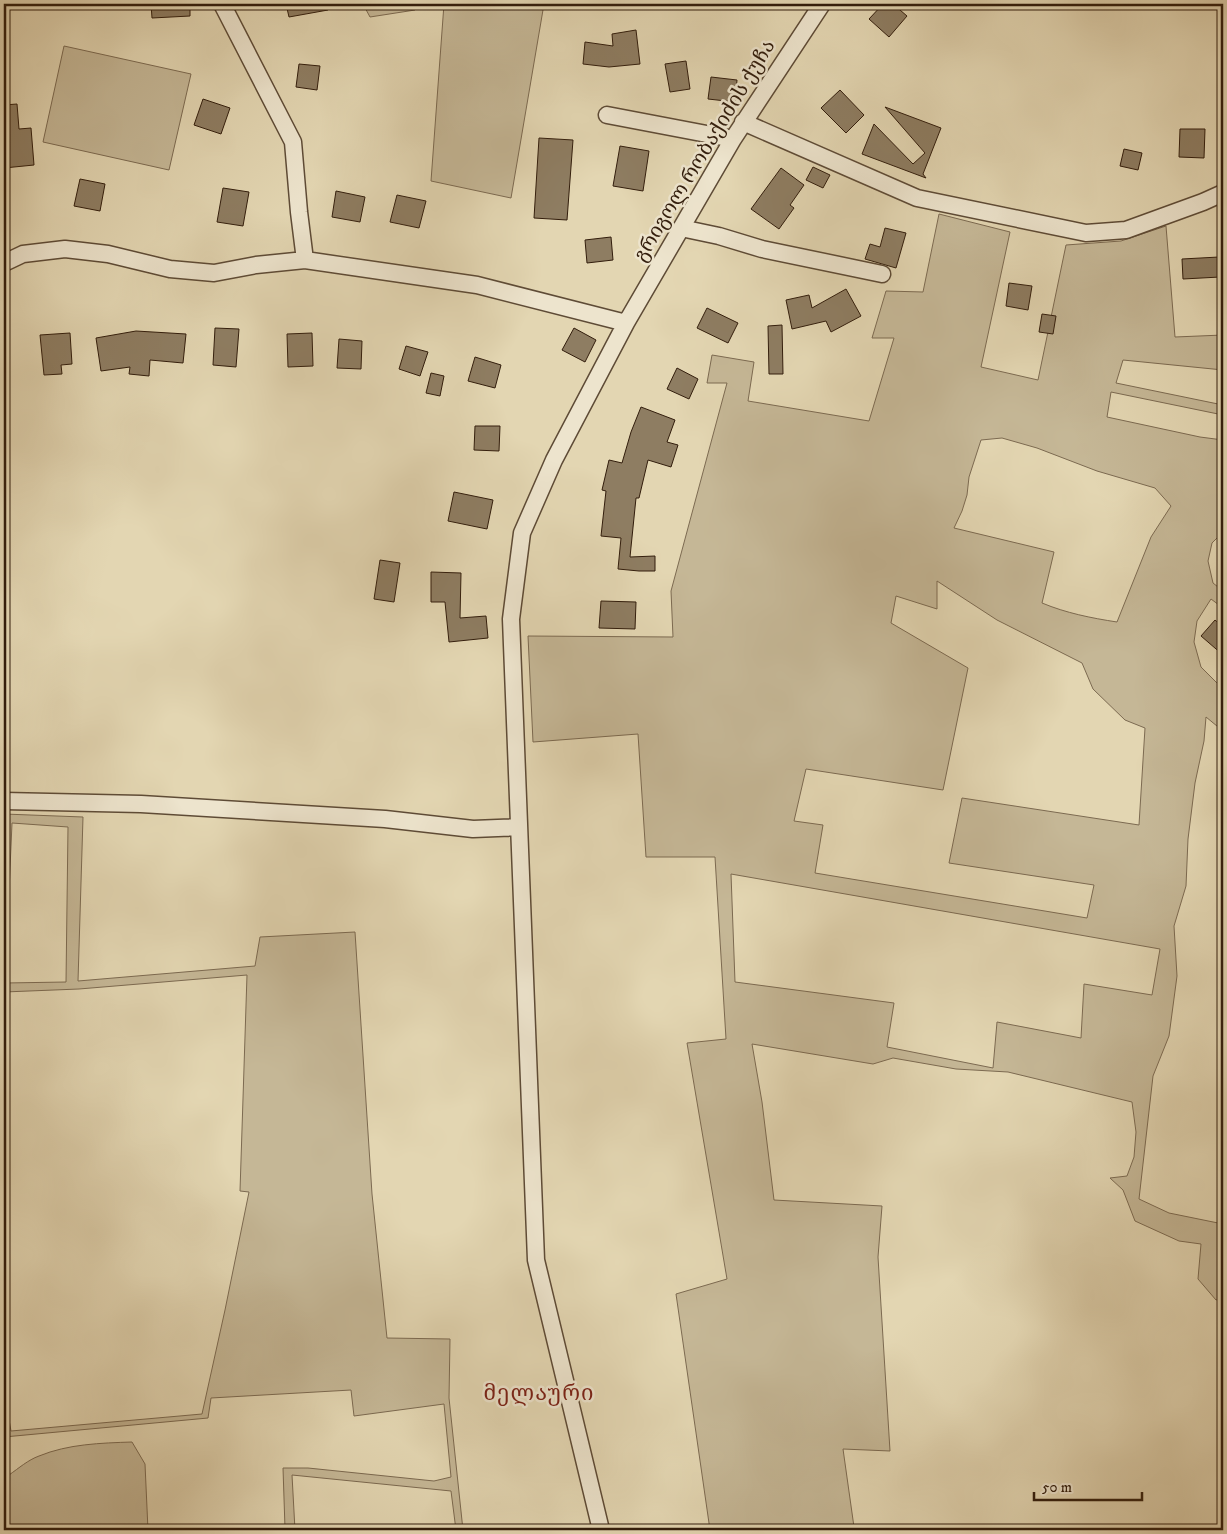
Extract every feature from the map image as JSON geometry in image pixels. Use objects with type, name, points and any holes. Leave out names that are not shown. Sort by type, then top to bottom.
[{"type":"street","points":[[222,4],[293,142],[305,260]]},
{"type":"street","name":"გრიგოლ რობაქიძის ქუჩა","points":[[601,1530],[536,1260],[511,619],[522,533],[554,460],[626,323],[743,122],[822,4]]},
{"type":"street","points":[[607,115],[733,139]]},
{"type":"street","points":[[743,122],[917,198],[1086,233],[1126,230],[1223,193]]},
{"type":"street","points":[[681,228],[719,236],[762,249],[882,274]]},
{"type":"street","points":[[4,263],[23,254],[65,249],[108,254],[170,269],[214,273],[305,260],[477,285],[626,323]]},
{"type":"street","points":[[4,801],[141,804],[385,819],[473,829],[519,827]]},
{"type":"shaded area","points":[[363,4],[414,4],[415,10],[370,17]]},
{"type":"shaded area","points":[[444,4],[544,4],[511,198],[431,181]]},
{"type":"shaded area","points":[[64,46],[191,74],[169,170],[43,142]]},
{"type":"shaded area","points":[[939,214],[1010,232],[981,367],[1038,380],[1066,245],[1121,241],[1166,226],[1175,337],[1223,335],[1223,370],[1123,360],[1116,383],[1223,405],[1223,415],[1111,392],[1107,417],[1200,437],[1223,440],[1223,532],[1212,543],[1208,561],[1213,583],[1223,591],[1223,608],[1211,599],[1197,621],[1194,642],[1201,667],[1223,689],[1223,731],[1206,717],[1204,741],[1195,783],[1188,839],[1186,886],[1174,926],[1177,976],[1169,1036],[1153,1076],[1139,1199],[1169,1213],[1223,1224],[1223,1298],[1216,1300],[1198,1279],[1201,1244],[1179,1241],[1135,1221],[1123,1190],[1110,1178],[1127,1176],[1134,1157],[1136,1132],[1132,1102],[1008,1072],[956,1069],[893,1058],[873,1064],[752,1044],[762,1102],[774,1200],[882,1206],[878,1257],[890,1451],[843,1449],[854,1527],[870,1530],[710,1530],[676,1294],[727,1279],[687,1043],[726,1039],[715,857],[646,857],[638,734],[533,742],[528,636],[673,637],[671,591],[727,383],[707,383],[712,355],[754,362],[748,401],[869,421],[894,338],[872,338],[886,291],[923,292]],"holes":[[[1002,438],[1037,448],[1097,471],[1155,488],[1171,506],[1151,537],[1117,622],[1079,615],[1042,603],[1054,552],[954,528],[967,495],[969,477],[981,440]],[[937,581],[997,620],[1082,663],[1093,689],[1125,720],[1145,728],[1139,825],[962,798],[949,863],[1094,885],[1087,918],[815,873],[823,825],[794,821],[806,769],[943,790],[968,668],[891,623],[896,596],[937,609]],[[731,874],[1160,949],[1152,995],[1084,984],[1081,1038],[997,1022],[993,1068],[887,1047],[894,1003],[735,982]]]},
{"type":"shaded area","points":[[4,814],[83,817],[78,981],[255,966],[260,937],[355,932],[372,1194],[387,1338],[450,1339],[449,1398],[463,1530],[456,1530],[451,1491],[292,1475],[295,1530],[265,1530],[285,1528],[283,1468],[308,1468],[434,1481],[451,1477],[444,1404],[354,1416],[351,1390],[211,1398],[208,1418],[4,1437],[4,1362],[11,1431],[202,1414],[249,1192],[240,1191],[247,975],[79,989],[4,992]],"holes":[[[12,823],[68,827],[66,982],[5,983]]]},
{"type":"shaded area","points":[[4,1441],[9,1475],[35,1458],[61,1449],[132,1442],[145,1464],[148,1530],[5,1530]]},
{"type":"building","points":[[151,4],[190,4],[190,16],[152,18]]},
{"type":"building","points":[[286,4],[328,4],[328,10],[289,17]]},
{"type":"building","points":[[883,4],[893,4],[907,16],[889,37],[869,19]]},
{"type":"building","points":[[636,30],[640,64],[609,67],[583,64],[585,42],[613,46],[612,34]]},
{"type":"building","points":[[686,61],[690,89],[670,92],[665,64]]},
{"type":"building","points":[[299,64],[320,66],[317,90],[296,87]]},
{"type":"building","points":[[711,77],[737,80],[735,102],[708,99]]},
{"type":"building","points":[[840,90],[864,115],[846,133],[821,108]]},
{"type":"building","points":[[203,99],[230,108],[221,134],[194,125]]},
{"type":"building","points":[[17,104],[19,129],[31,128],[34,165],[4,168],[4,105]]},
{"type":"building","points":[[885,107],[941,128],[923,174],[926,178],[862,154],[874,124],[913,164],[925,153]]},
{"type":"building","points":[[1180,129],[1205,129],[1204,158],[1179,157]]},
{"type":"building","points":[[539,138],[573,140],[567,220],[534,218]]},
{"type":"building","points":[[620,146],[649,151],[643,191],[613,186]]},
{"type":"building","points":[[1124,149],[1142,153],[1138,170],[1120,166]]},
{"type":"building","points":[[813,167],[830,175],[823,188],[806,180]]},
{"type":"building","points":[[781,168],[804,185],[790,205],[794,208],[779,229],[751,209]]},
{"type":"building","points":[[80,179],[105,184],[100,211],[74,206]]},
{"type":"building","points":[[223,188],[249,192],[243,226],[217,222]]},
{"type":"building","points":[[336,191],[365,197],[360,222],[332,217]]},
{"type":"building","points":[[397,195],[426,201],[419,228],[390,222]]},
{"type":"building","points":[[885,228],[906,233],[896,268],[865,259],[870,244],[880,247]]},
{"type":"building","points":[[611,237],[613,260],[587,263],[585,240]]},
{"type":"building","points":[[1219,257],[1220,277],[1183,279],[1182,259]]},
{"type":"building","points":[[1009,283],[1032,286],[1028,310],[1006,306]]},
{"type":"building","points":[[846,289],[861,316],[831,332],[826,321],[792,329],[786,300],[809,295],[812,308]]},
{"type":"building","points":[[707,308],[738,323],[728,343],[697,328]]},
{"type":"building","points":[[1042,314],[1056,316],[1053,334],[1039,332]]},
{"type":"building","points":[[782,325],[783,374],[769,374],[768,326]]},
{"type":"building","points":[[215,328],[239,329],[236,367],[213,365]]},
{"type":"building","points":[[574,328],[596,340],[585,362],[562,350]]},
{"type":"building","points":[[136,331],[186,334],[183,363],[150,360],[149,376],[129,374],[130,367],[101,371],[96,338]]},
{"type":"building","points":[[70,333],[72,364],[61,365],[62,374],[44,375],[40,335]]},
{"type":"building","points":[[312,333],[313,366],[288,367],[287,334]]},
{"type":"building","points":[[339,339],[362,341],[361,369],[337,368]]},
{"type":"building","points":[[406,346],[428,352],[420,376],[399,369]]},
{"type":"building","points":[[475,357],[501,365],[495,388],[468,381]]},
{"type":"building","points":[[677,368],[698,379],[689,399],[667,389]]},
{"type":"building","points":[[431,373],[444,376],[440,396],[426,393]]},
{"type":"building","points":[[641,407],[675,420],[667,442],[678,445],[671,467],[648,460],[639,498],[636,498],[630,557],[655,556],[655,571],[618,569],[621,538],[601,536],[606,491],[602,490],[609,460],[622,463]]},
{"type":"building","points":[[475,426],[500,426],[499,451],[474,450]]},
{"type":"building","points":[[454,492],[493,500],[487,529],[448,521]]},
{"type":"building","points":[[380,560],[400,563],[394,602],[374,599]]},
{"type":"building","points":[[431,572],[461,573],[460,618],[486,616],[488,638],[449,642],[445,602],[431,602]]},
{"type":"building","points":[[601,601],[636,602],[635,629],[599,628]]},
{"type":"building","points":[[1215,620],[1223,627],[1223,655],[1201,636]]},
{"type":"district","name":"მელაური","points":[[539,1393]]}]
